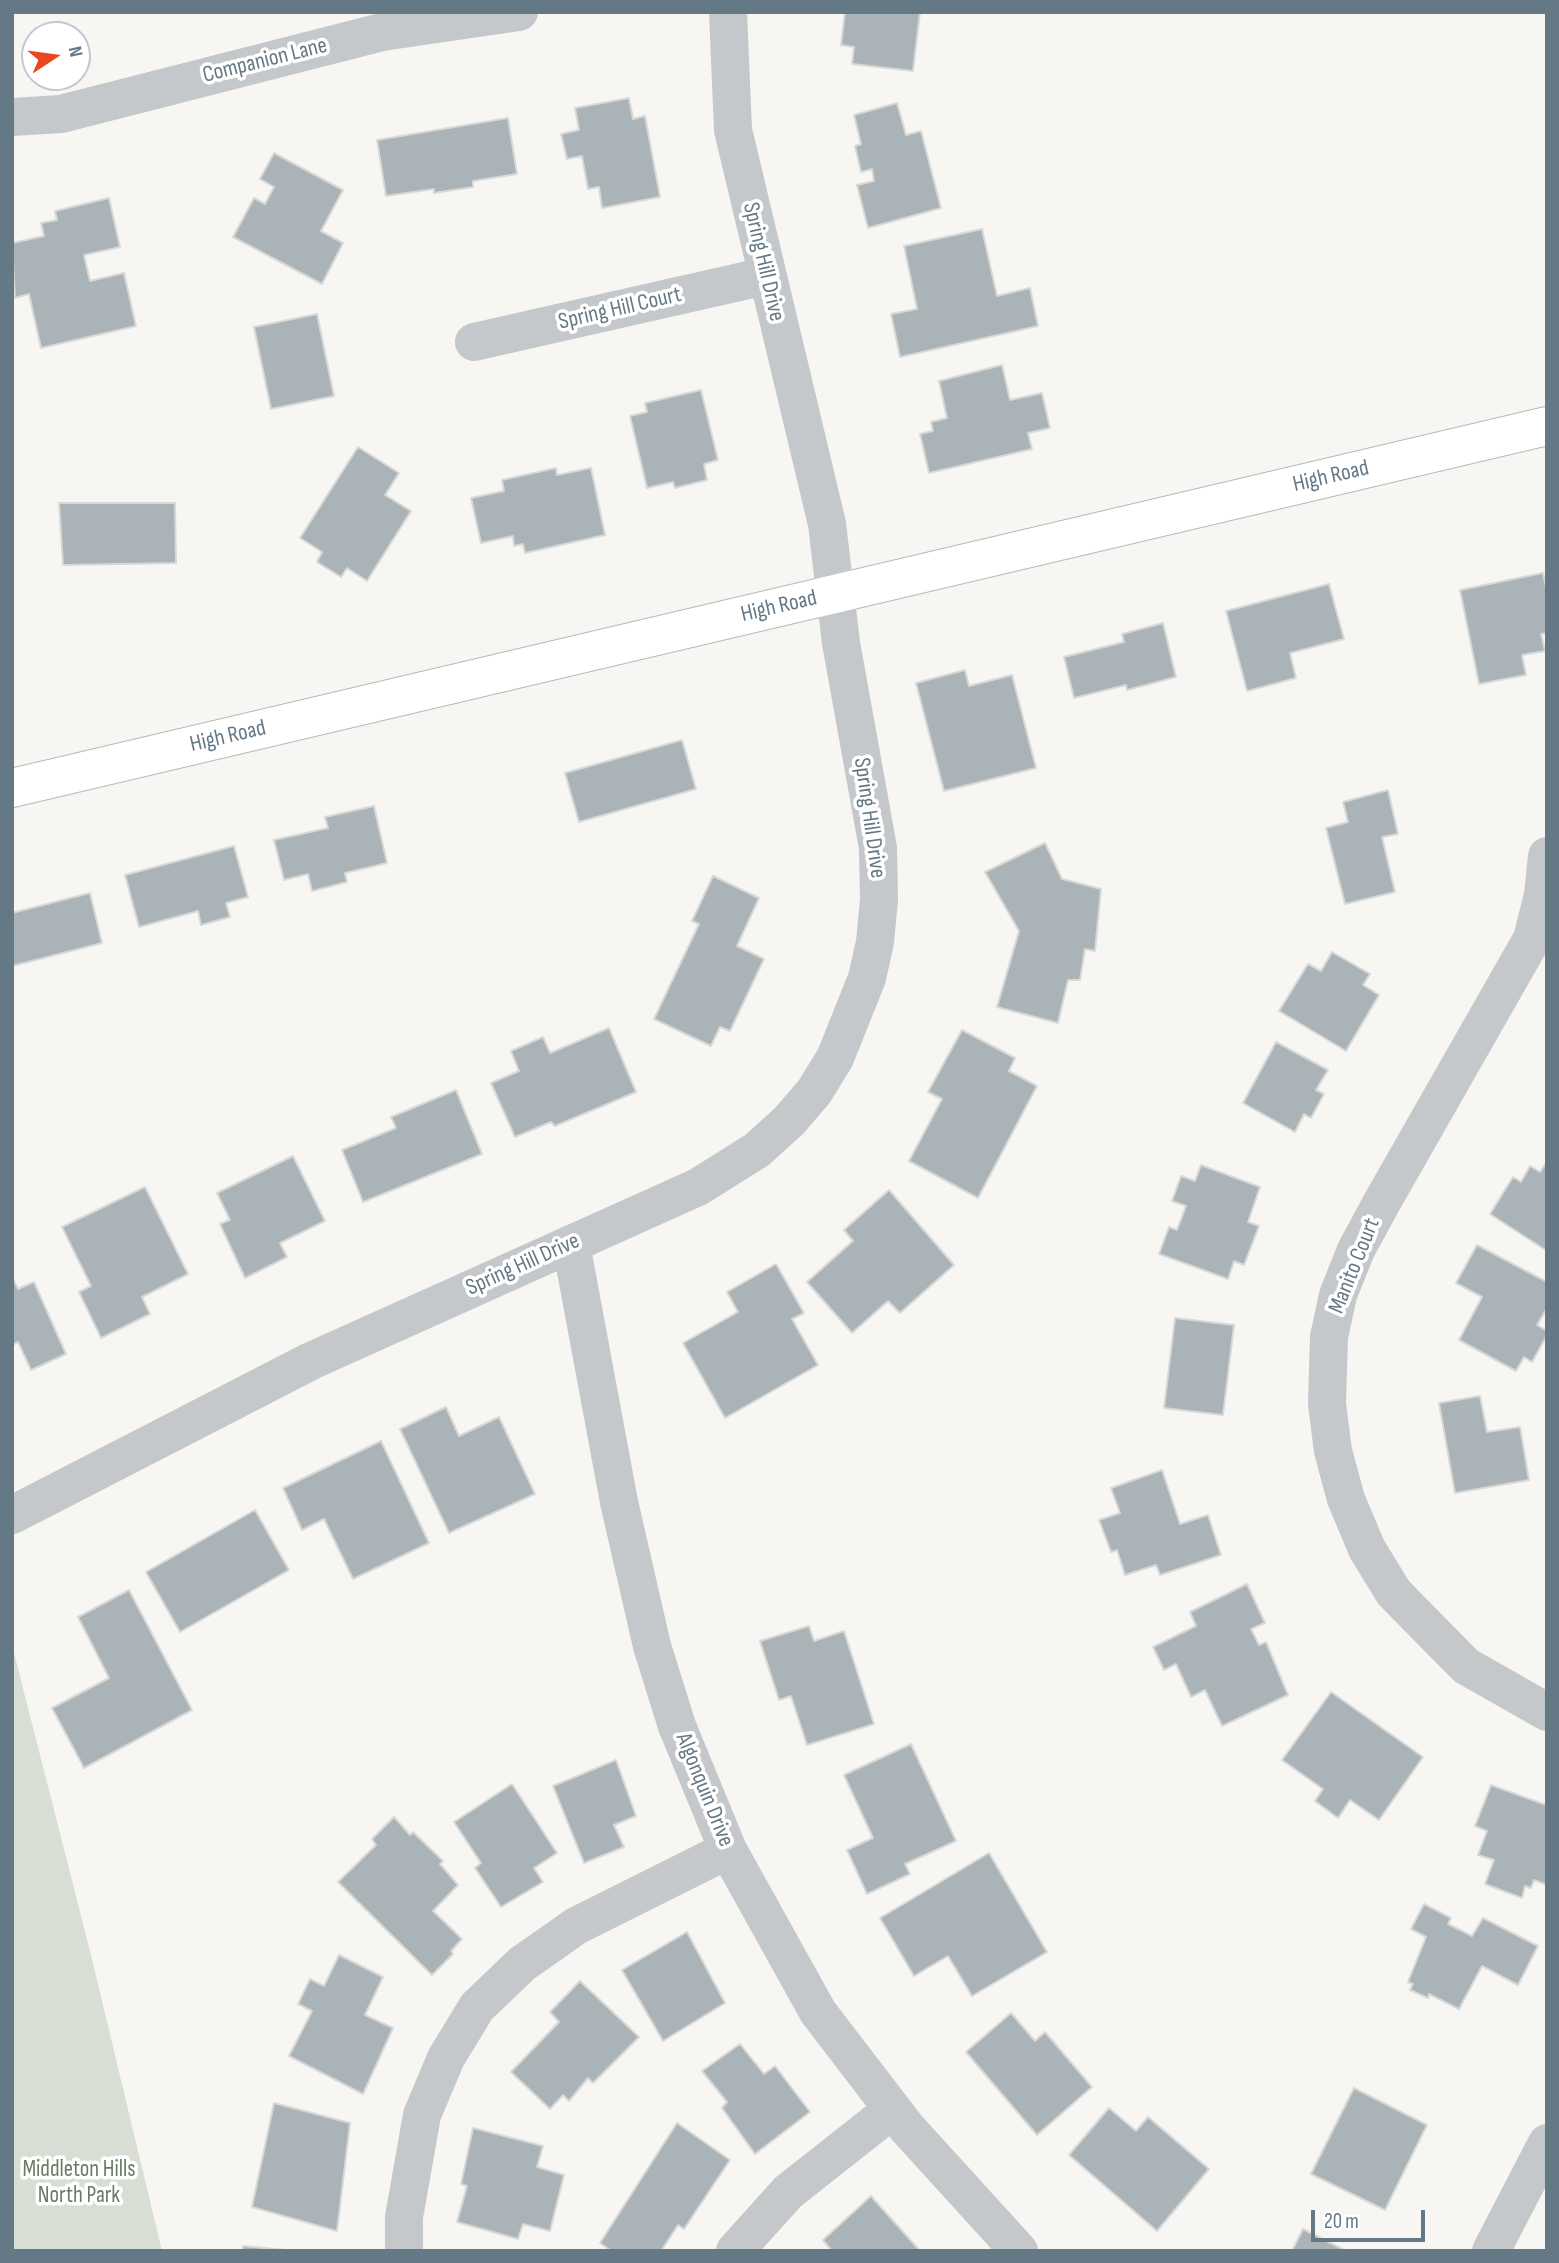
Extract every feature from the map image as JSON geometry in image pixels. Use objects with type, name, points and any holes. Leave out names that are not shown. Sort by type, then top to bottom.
[{"type":"street","name":"Companion Lane","points":[[12,117],[61,114],[382,32],[519,12]]},
{"type":"street","name":"Spring Hill Drive","points":[[12,1515],[311,1361],[698,1187],[757,1150],[789,1121],[814,1092],[835,1058],[852,1019],[875,942],[879,899],[878,848],[835,593],[827,524],[733,130],[729,12]]},
{"type":"street","name":"Spring Hill Court","points":[[474,342],[766,276]]},
{"type":"street","name":"High Road","points":[[12,788],[1547,426]]},
{"type":"street","name":"Manito Court","points":[[1547,856],[1543,895],[1532,939],[1382,1202],[1347,1272],[1338,1295],[1329,1337],[1327,1404],[1333,1451],[1346,1499],[1367,1549],[1394,1593],[1466,1666],[1547,1712]]},
{"type":"street","name":"Algonquin Drive","points":[[571,1244],[619,1502],[652,1646],[677,1726],[728,1850],[818,2012],[892,2110],[1019,2251]]},
{"type":"street","points":[[404,2251],[404,2217],[422,2115],[446,2058],[477,2007],[522,1964],[576,1926],[728,1850]]},
{"type":"street","points":[[735,2251],[788,2192],[892,2110]]},
{"type":"street","points":[[1491,2251],[1547,2143]]},
{"type":"green space","name":"Middleton Hills North Park","points":[[12,1645],[91,1955],[162,2251],[12,2251]]},
{"type":"building","points":[[845,12],[920,12],[913,71],[852,64],[854,47],[841,45]]},
{"type":"building","points":[[629,98],[633,119],[645,116],[660,197],[602,208],[599,187],[588,189],[582,156],[567,159],[561,134],[579,130],[575,108]]},
{"type":"building","points":[[897,103],[906,135],[921,131],[941,208],[868,228],[857,185],[874,181],[872,169],[861,172],[855,146],[861,144],[854,115]]},
{"type":"building","points":[[508,118],[517,174],[473,181],[473,187],[386,196],[377,140]]},
{"type":"building","points":[[274,153],[343,190],[321,231],[343,243],[322,284],[233,237],[254,198],[265,204],[274,187],[260,179]]},
{"type":"building","points":[[109,198],[120,247],[84,255],[90,281],[124,273],[136,326],[41,348],[29,294],[15,298],[12,243],[44,236],[41,223],[57,220],[55,211]]},
{"type":"building","points":[[982,229],[997,296],[1030,288],[1038,326],[900,357],[891,314],[917,309],[904,246]]},
{"type":"building","points":[[317,314],[334,396],[271,409],[254,327]]},
{"type":"building","points":[[1002,365],[1010,400],[1042,393],[1050,428],[1028,433],[1032,449],[929,473],[920,434],[933,431],[931,422],[947,418],[939,381]]},
{"type":"building","points":[[701,390],[718,460],[704,464],[707,480],[675,488],[673,482],[647,488],[630,416],[647,412],[645,403]]},
{"type":"building","points":[[358,447],[399,473],[385,495],[411,511],[367,581],[347,568],[341,577],[317,562],[322,552],[300,538]]},
{"type":"building","points":[[556,468],[557,475],[591,468],[605,535],[525,553],[523,544],[514,546],[513,536],[481,543],[471,498],[504,491],[502,480]]},
{"type":"building","points":[[59,503],[175,503],[176,563],[63,565]]},
{"type":"building","points":[[1543,573],[1547,592],[1547,633],[1541,634],[1545,651],[1522,655],[1526,675],[1479,684],[1460,590]]},
{"type":"building","points":[[1329,584],[1344,639],[1290,653],[1296,678],[1247,691],[1226,611]]},
{"type":"building","points":[[1163,623],[1176,677],[1127,690],[1126,685],[1074,698],[1064,657],[1124,642],[1122,634]]},
{"type":"building","points":[[965,670],[969,686],[1012,675],[1036,768],[944,791],[916,683]]},
{"type":"building","points":[[682,740],[696,789],[579,822],[565,773]]},
{"type":"building","points":[[1388,790],[1398,834],[1382,837],[1395,892],[1345,904],[1326,828],[1348,822],[1343,802]]},
{"type":"building","points":[[374,806],[387,863],[345,873],[347,882],[312,891],[308,874],[284,880],[274,840],[328,828],[325,817]]},
{"type":"building","points":[[1045,843],[1062,879],[1101,889],[1095,951],[1085,949],[1080,980],[1068,980],[1058,1023],[997,1007],[1019,931],[985,872]]},
{"type":"building","points":[[234,846],[248,897],[226,903],[230,917],[201,925],[198,911],[139,927],[125,875]]},
{"type":"building","points":[[713,876],[759,898],[737,946],[764,959],[730,1031],[720,1027],[711,1046],[654,1019],[699,924],[692,921]]},
{"type":"building","points":[[90,893],[102,943],[12,966],[12,913]]},
{"type":"building","points":[[1332,952],[1370,974],[1363,985],[1379,995],[1346,1051],[1279,1011],[1308,964],[1321,971]]},
{"type":"building","points":[[609,1028],[636,1092],[555,1126],[551,1122],[515,1137],[491,1083],[519,1071],[511,1051],[543,1037],[550,1053]]},
{"type":"building","points":[[962,1030],[1015,1058],[1009,1071],[1037,1086],[978,1198],[909,1161],[942,1099],[928,1092]]},
{"type":"building","points":[[1276,1042],[1328,1070],[1316,1090],[1324,1094],[1311,1118],[1304,1114],[1295,1132],[1243,1103]]},
{"type":"building","points":[[456,1090],[482,1154],[363,1202],[342,1150],[396,1128],[391,1117]]},
{"type":"building","points":[[293,1156],[325,1221],[280,1243],[287,1257],[245,1278],[220,1224],[230,1220],[217,1193]]},
{"type":"building","points":[[1547,1162],[1547,1251],[1490,1214],[1513,1177],[1521,1182],[1530,1166],[1540,1172]]},
{"type":"building","points":[[1201,1165],[1260,1187],[1248,1222],[1259,1226],[1244,1265],[1234,1261],[1228,1279],[1159,1254],[1169,1227],[1177,1230],[1186,1206],[1172,1201],[1181,1176],[1195,1181]]},
{"type":"building","points":[[145,1187],[188,1274],[142,1297],[150,1314],[101,1338],[79,1292],[91,1286],[62,1227]]},
{"type":"building","points":[[889,1190],[954,1265],[900,1313],[888,1301],[852,1333],[807,1282],[853,1241],[844,1230]]},
{"type":"building","points":[[1477,1245],[1547,1282],[1547,1308],[1537,1325],[1547,1331],[1547,1335],[1532,1362],[1524,1357],[1516,1371],[1459,1340],[1482,1297],[1456,1283]]},
{"type":"building","points":[[776,1264],[804,1313],[792,1319],[818,1365],[725,1418],[683,1343],[738,1312],[727,1292]]},
{"type":"building","points":[[12,1277],[18,1289],[34,1282],[66,1354],[31,1370],[18,1342],[12,1345]]},
{"type":"building","points":[[1175,1318],[1234,1325],[1223,1415],[1164,1408]]},
{"type":"building","points":[[1480,1396],[1487,1432],[1520,1427],[1529,1480],[1455,1493],[1439,1403]]},
{"type":"building","points":[[446,1407],[459,1436],[499,1417],[535,1494],[449,1533],[400,1429]]},
{"type":"building","points":[[381,1441],[429,1543],[353,1579],[324,1519],[302,1530],[283,1488]]},
{"type":"building","points":[[1162,1470],[1180,1524],[1208,1515],[1221,1555],[1160,1575],[1156,1565],[1125,1575],[1117,1550],[1111,1552],[1099,1520],[1120,1513],[1111,1488]]},
{"type":"building","points":[[255,1510],[289,1570],[180,1632],[146,1572]]},
{"type":"building","points":[[1247,1584],[1265,1623],[1251,1629],[1259,1645],[1266,1642],[1288,1695],[1222,1726],[1205,1690],[1191,1697],[1176,1664],[1164,1670],[1153,1647],[1196,1626],[1190,1612]]},
{"type":"building","points":[[129,1590],[192,1710],[84,1768],[52,1708],[109,1678],[78,1617]]},
{"type":"building","points":[[809,1626],[814,1641],[844,1631],[874,1724],[807,1745],[791,1696],[779,1700],[760,1641]]},
{"type":"building","points":[[1331,1692],[1423,1757],[1379,1820],[1350,1800],[1338,1818],[1315,1801],[1323,1789],[1282,1760]]},
{"type":"building","points":[[911,1744],[956,1841],[905,1864],[910,1874],[867,1894],[847,1850],[873,1838],[844,1775]]},
{"type":"building","points":[[616,1760],[636,1816],[614,1825],[624,1847],[584,1863],[553,1786]]},
{"type":"building","points":[[512,1784],[557,1853],[534,1868],[543,1882],[501,1907],[475,1868],[481,1863],[454,1822]]},
{"type":"building","points":[[1491,1785],[1546,1805],[1547,1885],[1534,1880],[1531,1888],[1525,1886],[1522,1898],[1485,1884],[1494,1860],[1478,1855],[1487,1831],[1475,1826]]},
{"type":"building","points":[[394,1817],[410,1835],[413,1832],[443,1861],[440,1864],[458,1885],[433,1911],[462,1939],[451,1951],[453,1954],[432,1975],[338,1882],[376,1845],[372,1839]]},
{"type":"building","points":[[989,1853],[1047,1952],[972,1996],[948,1956],[914,1976],[880,1918]]},
{"type":"building","points":[[1424,1904],[1451,1918],[1448,1924],[1472,1936],[1483,1918],[1538,1946],[1518,1985],[1482,1966],[1459,2009],[1429,1994],[1428,1998],[1410,1990],[1413,1984],[1408,1982],[1426,1937],[1411,1929]]},
{"type":"building","points":[[687,1932],[725,2003],[663,2041],[622,1970]]},
{"type":"building","points":[[339,1955],[383,1977],[365,2015],[393,2028],[363,2094],[289,2056],[312,2011],[298,2004],[310,1979],[324,1986]]},
{"type":"building","points":[[580,1981],[639,2037],[593,2083],[588,2078],[569,2101],[563,2095],[550,2109],[511,2072],[559,2022],[550,2012]]},
{"type":"building","points":[[1011,2013],[1035,2041],[1045,2032],[1092,2087],[1037,2135],[966,2052]]},
{"type":"building","points":[[740,2044],[764,2074],[775,2066],[810,2112],[755,2154],[722,2108],[727,2102],[702,2071]]},
{"type":"building","points":[[1354,2088],[1427,2125],[1385,2210],[1311,2174]]},
{"type":"building","points":[[274,2103],[350,2123],[337,2231],[252,2207]]},
{"type":"building","points":[[1109,2108],[1136,2131],[1148,2117],[1209,2169],[1157,2231],[1069,2155]]},
{"type":"building","points":[[677,2123],[730,2160],[684,2229],[678,2225],[661,2251],[611,2251],[600,2243]]},
{"type":"building","points":[[473,2128],[543,2146],[537,2167],[564,2175],[550,2231],[523,2224],[518,2239],[457,2222],[467,2186],[461,2184]]},
{"type":"building","points":[[871,2196],[920,2251],[832,2251],[823,2240]]},
{"type":"building","points":[[1303,2229],[1346,2251],[1292,2251]]},
{"type":"building","points":[[243,2246],[296,2251],[242,2251]]}]
